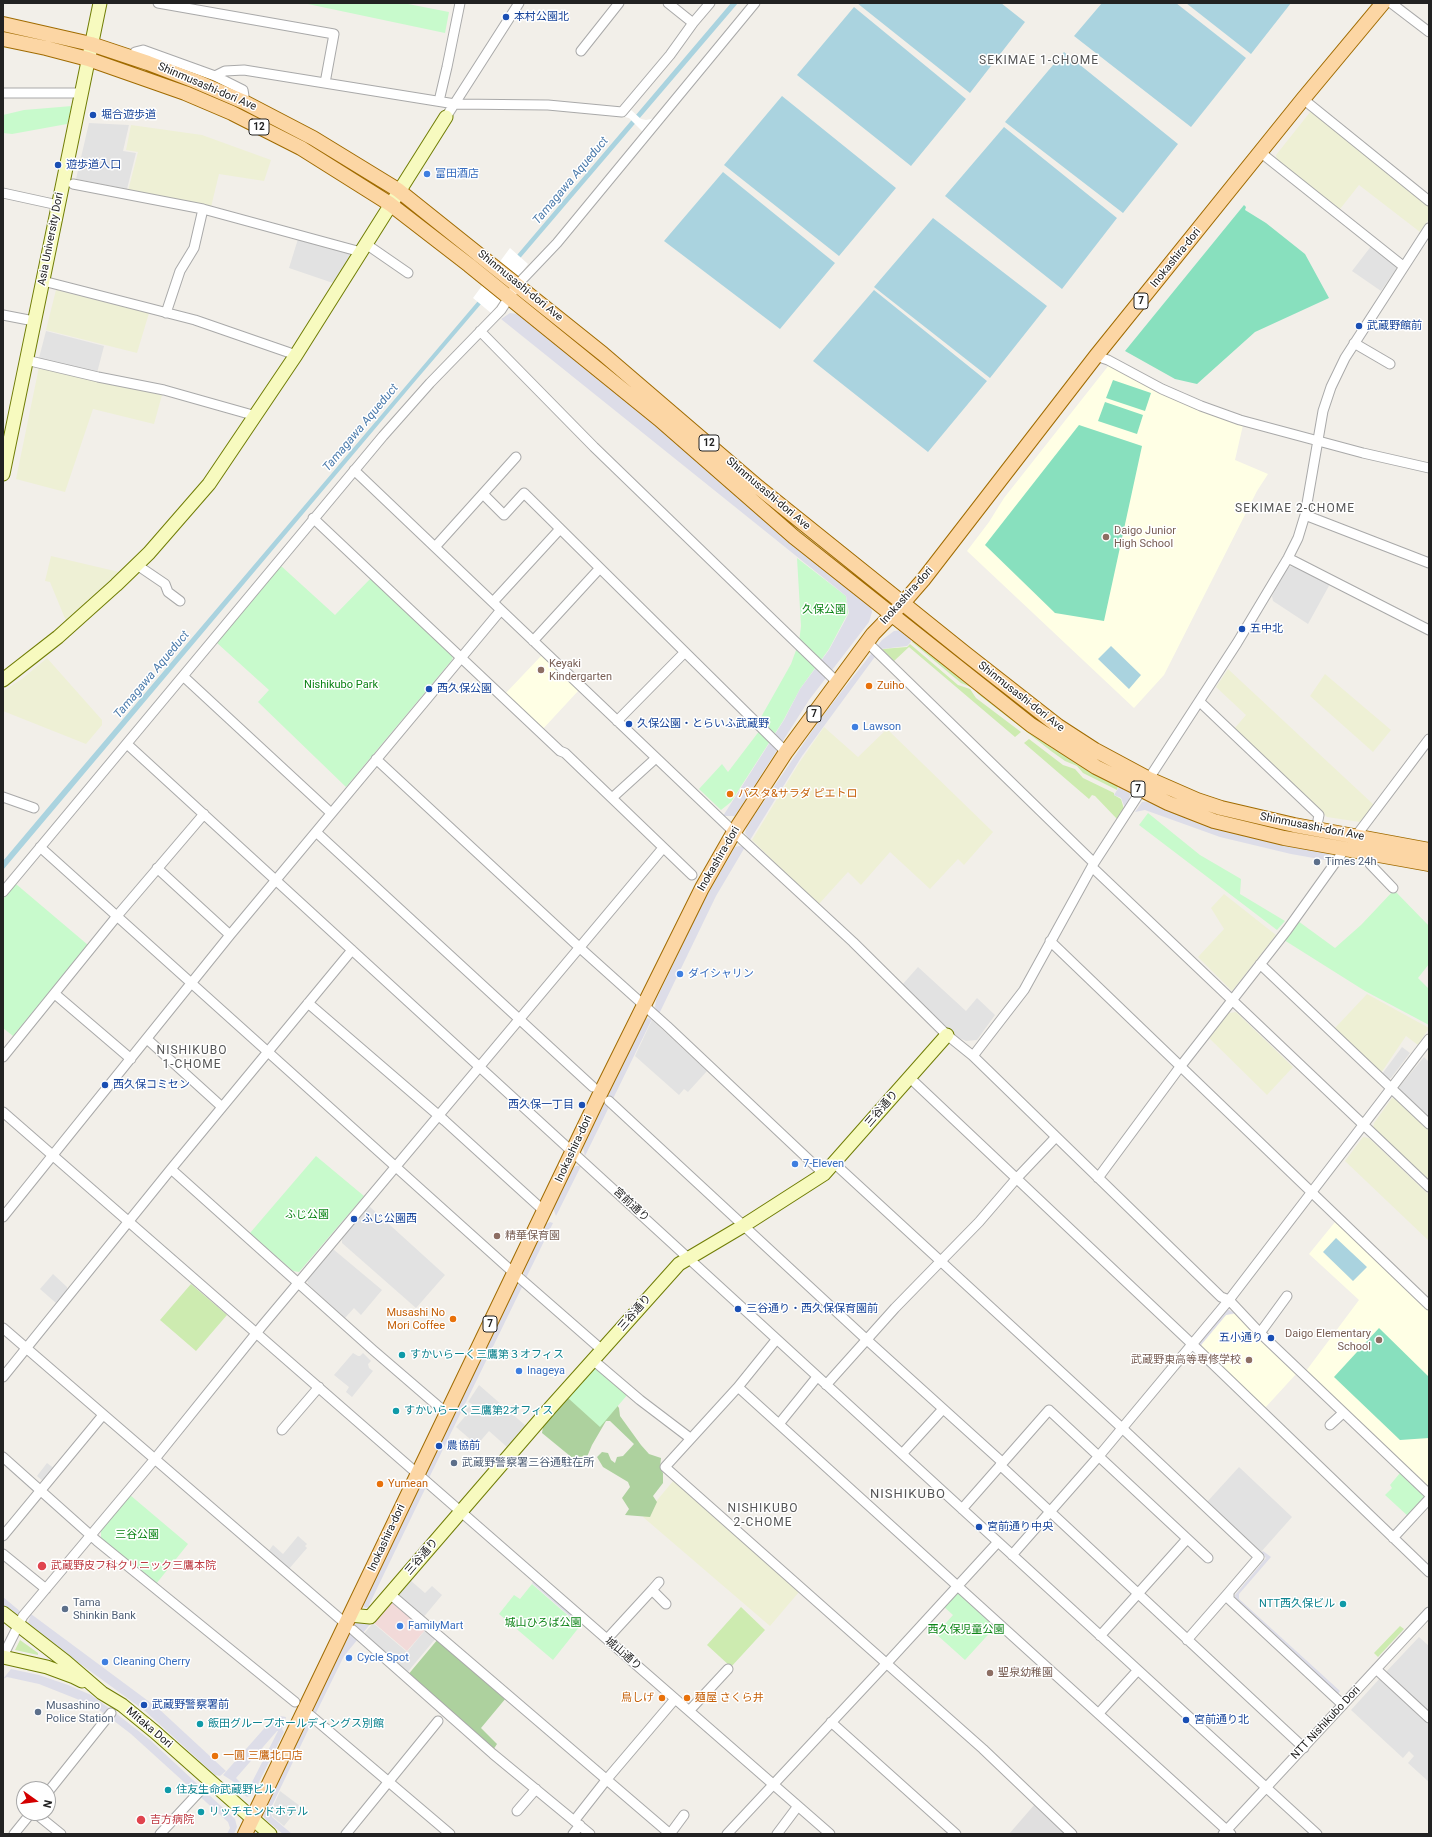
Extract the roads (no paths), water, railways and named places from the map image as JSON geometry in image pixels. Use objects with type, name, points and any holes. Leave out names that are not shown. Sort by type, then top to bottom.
[{"type":"main road","name":"Inokashira-dori","points":[[245,1834],[299,1706],[350,1623],[417,1472],[702,888],[734,832],[786,752],[867,642],[923,580],[1096,356],[1303,99],[1383,3]]},
{"type":"main road","name":"Shinmusashi-dori Ave","points":[[3,24],[91,44],[195,80],[242,101],[334,150],[398,190],[494,265],[609,359],[758,487],[1025,701],[1065,732],[1101,753],[1149,779],[1197,800],[1221,808],[1294,825],[1429,850]]},
{"type":"main road","name":"Shinmusashi-dori Ave","points":[[3,40],[46,48],[164,85],[232,114],[301,148],[390,204],[508,296],[659,419],[794,536],[1031,725],[1096,767],[1142,791],[1188,812],[1214,821],[1256,832],[1429,864]]},
{"type":"street","name":"Asia University Dori","points":[[3,474],[80,93],[100,3]]},
{"type":"street","points":[[158,3],[334,34],[325,82]]},
{"type":"street","points":[[438,101],[447,67],[460,3]]},
{"type":"street","points":[[3,680],[58,637],[137,565],[179,520],[209,484],[296,355],[364,248],[398,190],[519,3]]},
{"type":"street","points":[[581,51],[619,3]]},
{"type":"street","points":[[668,3],[693,23]]},
{"type":"street","points":[[215,76],[225,71],[244,70],[455,104],[548,105],[622,112],[670,55],[693,23],[710,3]]},
{"type":"street","points":[[3,892],[354,470],[425,389],[501,310],[516,284],[562,237],[754,3]]},
{"type":"street","points":[[1391,3],[1429,32]]},
{"type":"street","points":[[133,58],[136,52],[143,50],[215,76],[243,90],[244,96],[242,101]]},
{"type":"street","points":[[3,93],[80,93]]},
{"type":"street","points":[[1303,99],[1429,200]]},
{"type":"street","points":[[1260,152],[1404,266]]},
{"type":"street","points":[[74,184],[202,209],[364,248],[408,273]]},
{"type":"street","points":[[3,193],[58,205]]},
{"type":"street","points":[[166,313],[180,271],[194,248],[202,209]]},
{"type":"street","points":[[973,1056],[1024,990],[1093,865],[1238,643],[1288,558],[1298,538],[1305,515],[1323,411],[1331,387],[1354,343],[1429,228]]},
{"type":"street","points":[[43,281],[195,320],[296,355]]},
{"type":"street","points":[[3,315],[34,322]]},
{"type":"street","points":[[480,331],[594,447],[837,682]]},
{"type":"street","points":[[1354,343],[1390,364]]},
{"type":"street","points":[[1096,356],[1108,360],[1162,389],[1201,406],[1240,420],[1429,468]]},
{"type":"street","points":[[26,360],[98,377],[164,390],[256,416]]},
{"type":"street","points":[[435,547],[516,457]]},
{"type":"street","points":[[354,470],[734,832],[853,942],[947,1035],[973,1056],[1055,1138],[1221,1297],[1228,1300],[1260,1333],[1429,1494]]},
{"type":"street","points":[[483,494],[504,515],[524,493],[786,752]]},
{"type":"street","points":[[1305,515],[1429,563]]},
{"type":"street","points":[[313,518],[560,751],[566,753],[692,875]]},
{"type":"street","points":[[493,602],[560,529]]},
{"type":"street","points":[[1288,558],[1429,630]]},
{"type":"street","points":[[137,565],[165,584],[168,592],[180,601]]},
{"type":"street","points":[[533,640],[600,568]]},
{"type":"street","points":[[3,1217],[230,935],[501,610]]},
{"type":"street","points":[[867,642],[1231,1000],[1429,1187]]},
{"type":"street","points":[[617,721],[685,652]]},
{"type":"street","points":[[183,676],[331,813]]},
{"type":"street","points":[[1200,702],[1319,815],[1318,820]]},
{"type":"street","points":[[1356,836],[1429,739]]},
{"type":"street","name":"宮前通り","points":[[127,744],[1317,1834]]},
{"type":"street","points":[[612,798],[656,758]]},
{"type":"street","points":[[376,759],[824,1174]]},
{"type":"street","points":[[3,797],[34,808]]},
{"type":"street","points":[[3,1057],[117,916],[204,814]]},
{"type":"street","points":[[316,832],[593,1087]]},
{"type":"street","points":[[40,847],[602,1350]]},
{"type":"street","points":[[102,1693],[74,1677],[47,1667],[3,1657],[23,1616],[90,1534],[154,1460],[298,1282],[663,848]]},
{"type":"street","points":[[1098,1178],[1231,1000],[1287,930],[1345,849]]},
{"type":"street","points":[[1370,864],[1393,888]]},
{"type":"street","points":[[157,868],[230,935]]},
{"type":"street","points":[[1050,941],[1429,1305]]},
{"type":"street","points":[[3,1377],[171,1169],[352,950]]},
{"type":"street","points":[[1260,964],[1429,1124]]},
{"type":"street","points":[[55,994],[131,1059]]},
{"type":"street","points":[[308,1002],[439,1115],[544,1211]]},
{"type":"street","name":"三谷通り","points":[[350,1623],[370,1617],[551,1407],[679,1264],[743,1226],[824,1174],[835,1164],[947,1035]]},
{"type":"street","points":[[146,1039],[222,1107]]},
{"type":"street","points":[[1012,1555],[1099,1456],[1228,1300],[1312,1193],[1429,1039]]},
{"type":"street","points":[[910,1078],[1192,1344],[1429,1572]]},
{"type":"street","points":[[609,1101],[943,1409],[1139,1593],[1143,1599],[1304,1748]]},
{"type":"street","name":"城山通り","points":[[3,1112],[830,1834]]},
{"type":"street","points":[[826,1385],[979,1222],[1016,1179],[1055,1138]]},
{"type":"street","points":[[835,1164],[1122,1428],[1259,1557],[1188,1640]]},
{"type":"street","points":[[171,1169],[374,1350],[438,1406],[447,1412]]},
{"type":"street","points":[[1260,1333],[1287,1296]]},
{"type":"street","points":[[3,1328],[154,1460],[350,1623],[453,1719],[590,1834]]},
{"type":"street","points":[[776,1340],[738,1387],[665,1467],[983,1750],[1072,1834]]},
{"type":"street","points":[[593,1360],[640,1400],[690,1438]]},
{"type":"street","points":[[779,1424],[817,1377]]},
{"type":"street","points":[[738,1387],[1099,1713],[1227,1833]]},
{"type":"street","points":[[282,1430],[319,1388]]},
{"type":"street","points":[[902,1454],[943,1409]]},
{"type":"street","points":[[962,1509],[1049,1410],[1208,1558]]},
{"type":"street","points":[[1330,1425],[1343,1412]]},
{"type":"street","points":[[3,1536],[104,1415]]},
{"type":"street","points":[[3,1457],[90,1534],[299,1706],[450,1834]]},
{"type":"street","points":[[1393,1538],[1429,1499]]},
{"type":"street","points":[[1100,1636],[1187,1539]]},
{"type":"street","points":[[727,1834],[998,1542]]},
{"type":"street","points":[[3,1554],[46,1589]]},
{"type":"street","points":[[607,1639],[659,1582]]},
{"type":"street","points":[[652,1590],[666,1604]]},
{"type":"street","points":[[1229,1592],[1229,1599],[1343,1705]]},
{"type":"street","points":[[390,1594],[670,1834],[684,1815]]},
{"type":"street","name":"NTT Nishikubo Dori","points":[[1227,1833],[1266,1787],[1304,1748],[1429,1612]]},
{"type":"street","name":"Mitaka Dori","points":[[3,1613],[66,1662],[102,1693],[122,1705],[155,1732],[270,1834]]},
{"type":"street","points":[[689,1711],[728,1669]]},
{"type":"street","points":[[1376,1669],[1429,1718]]},
{"type":"street","points":[[1099,1713],[1138,1670]]},
{"type":"street","points":[[573,1834],[577,1823],[607,1779],[675,1699]]},
{"type":"street","points":[[56,1782],[111,1713]]},
{"type":"street","points":[[346,1834],[438,1721]]},
{"type":"street","points":[[831,1722],[956,1834]]},
{"type":"street","points":[[517,1811],[536,1790]]},
{"type":"street","points":[[160,1834],[200,1791]]},
{"type":"street","points":[[777,1834],[798,1806]]},
{"type":"street","points":[[14,1834],[25,1821]]},
{"type":"street","points":[[45,1821],[61,1834]]},
{"type":"water","points":[[731,3],[738,3],[411,386],[3,870],[3,861]]},
{"type":"water","points":[[857,3],[1001,3],[1025,22],[970,93]]},
{"type":"water","points":[[1102,3],[1176,3],[1246,58],[1191,127],[1074,36]]},
{"type":"water","points":[[1186,3],[1291,3],[1251,54]]},
{"type":"water","points":[[854,7],[966,99],[911,166],[797,75]]},
{"type":"water","points":[[1064,52],[1178,144],[1123,213],[1005,122]]},
{"type":"water","points":[[782,96],[896,188],[839,256],[724,165]]},
{"type":"water","points":[[1004,127],[1117,218],[1062,289],[945,196]]},
{"type":"water","points":[[723,172],[835,263],[780,329],[664,241]]},
{"type":"water","points":[[933,218],[1047,306],[990,378],[874,287]]},
{"type":"water","points":[[874,290],[987,381],[928,452],[813,361]]},
{"type":"water","points":[[1111,646],[1141,675],[1129,689],[1098,659]]},
{"type":"water","points":[[1336,1238],[1367,1267],[1353,1281],[1323,1252]]},
{"type":"place","name":"本村公園北","points":[[506,17]]},
{"type":"place","name":"堀合遊歩道","points":[[93,115]]},
{"type":"place","name":"遊歩道入口","points":[[58,165]]},
{"type":"place","name":"富田酒店","points":[[427,174]]},
{"type":"place","name":"武蔵野館前","points":[[1359,326]]},
{"type":"place","name":"Daigo Junior High School","points":[[1106,537]]},
{"type":"place","name":"五中北","points":[[1242,629]]},
{"type":"place","name":"Keyaki Kindergarten","points":[[541,670]]},
{"type":"place","name":"Zuiho","points":[[869,686]]},
{"type":"place","name":"西久保公園","points":[[429,689]]},
{"type":"place","name":"久保公園・とらいふ武蔵野","points":[[629,724]]},
{"type":"place","name":"Lawson","points":[[855,727]]},
{"type":"place","name":"パスタ&サラダ ピエトロ","points":[[730,794]]},
{"type":"place","name":"Times 24h","points":[[1317,862]]},
{"type":"place","name":"ダイシャリン","points":[[680,974]]},
{"type":"place","name":"西久保コミセン","points":[[105,1085]]},
{"type":"place","name":"西久保一丁目","points":[[582,1105]]},
{"type":"place","name":"7-Eleven","points":[[795,1164]]},
{"type":"place","name":"ふじ公園西","points":[[354,1219]]},
{"type":"place","name":"精華保育園","points":[[497,1236]]},
{"type":"place","name":"三谷通り・西久保保育園前","points":[[738,1309]]},
{"type":"place","name":"Musashi No Mori Coffee","points":[[453,1319]]},
{"type":"place","name":"五小通り","points":[[1271,1338]]},
{"type":"place","name":"Daigo Elementary School","points":[[1379,1340]]},
{"type":"place","name":"すかいらーく三鷹第３オフィス","points":[[402,1355]]},
{"type":"place","name":"武蔵野東高等専修学校","points":[[1249,1360]]},
{"type":"place","name":"Inageya","points":[[519,1371]]},
{"type":"place","name":"すかいらーく三鷹第2オフィス","points":[[396,1411]]},
{"type":"place","name":"農協前","points":[[439,1446]]},
{"type":"place","name":"武蔵野警察署三谷通駐在所","points":[[454,1463]]},
{"type":"place","name":"Yumean","points":[[380,1484]]},
{"type":"place","name":"宮前通り中央","points":[[979,1527]]},
{"type":"place","name":"武蔵野皮フ科クリニック三鷹本院","points":[[42,1566]]},
{"type":"place","name":"NTT西久保ビル","points":[[1343,1604]]},
{"type":"place","name":"Tama Shinkin Bank","points":[[65,1609]]},
{"type":"place","name":"FamilyMart","points":[[400,1626]]},
{"type":"place","name":"Cycle Spot","points":[[349,1658]]},
{"type":"place","name":"Cleaning Cherry","points":[[105,1662]]},
{"type":"place","name":"聖泉幼稚園","points":[[990,1673]]},
{"type":"place","name":"鳥しげ","points":[[662,1698]]},
{"type":"place","name":"麺屋 さくら井","points":[[687,1698]]},
{"type":"place","name":"武蔵野警察署前","points":[[144,1705]]},
{"type":"place","name":"Musashino Police Station","points":[[38,1712]]},
{"type":"place","name":"宮前通り北","points":[[1186,1720]]},
{"type":"place","name":"飯田グループホールディングス別館","points":[[200,1724]]},
{"type":"place","name":"一圓 三鷹北口店","points":[[215,1756]]},
{"type":"place","name":"住友生命武蔵野ビル","points":[[168,1790]]},
{"type":"place","name":"リッチモンドホテル","points":[[201,1812]]},
{"type":"place","name":"吉方病院","points":[[141,1820]]},
{"type":"district","name":"SEKIMAE 1-CHOME","points":[[1039,61]]},
{"type":"district","name":"SEKIMAE 2-CHOME","points":[[1295,509]]},
{"type":"district","name":"NISHIKUBO 1-CHOME","points":[[192,1058]]},
{"type":"district","name":"NISHIKUBO","points":[[908,1495]]},
{"type":"district","name":"NISHIKUBO 2-CHOME","points":[[763,1516]]},
{"type":"water label","name":"Tamagawa Aqueduct","points":[[571,181]]},
{"type":"water label","name":"Tamagawa Aqueduct","points":[[361,428]]},
{"type":"water label","name":"Tamagawa Aqueduct","points":[[152,675]]},
{"type":"park label","name":"久保公園","points":[[824,610]]},
{"type":"park label","name":"Nishikubo Park","points":[[341,685]]},
{"type":"park label","name":"ふじ公園","points":[[307,1215]]},
{"type":"park label","name":"三谷公園","points":[[137,1535]]},
{"type":"park label","name":"城山ひろば公園","points":[[543,1623]]},
{"type":"park label","name":"西久保児童公園","points":[[966,1630]]}]
